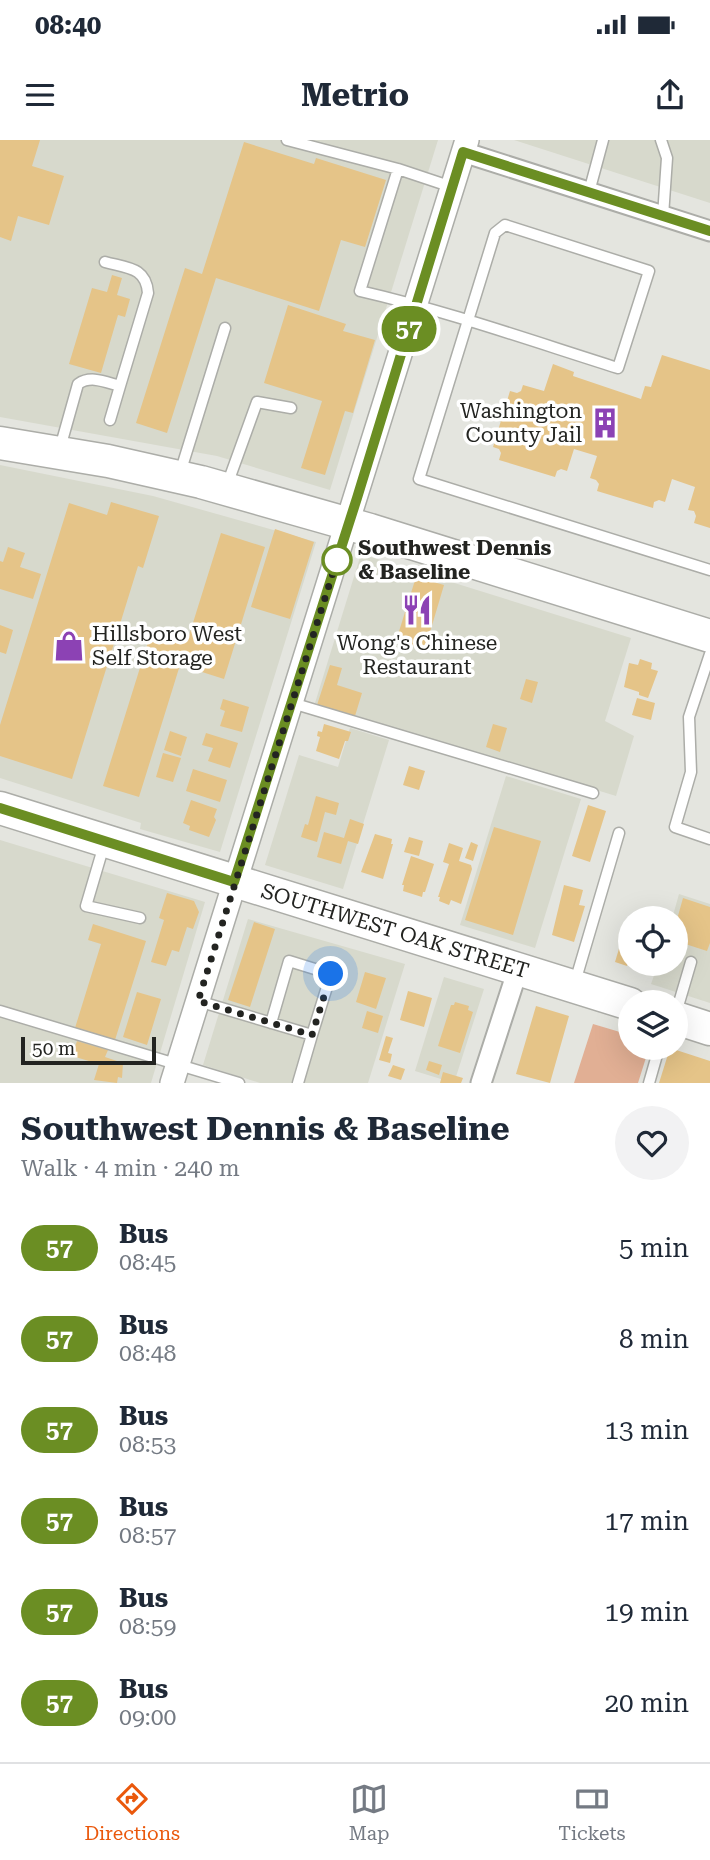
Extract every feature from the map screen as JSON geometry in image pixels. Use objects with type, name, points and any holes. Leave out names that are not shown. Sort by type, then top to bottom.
[{"type":"highway","points":[[0,443],[179,476],[349,524],[710,636]]},
{"type":"highway","name":"SOUTHWEST OAK STREET","points":[[0,808],[618,1000]]},
{"type":"highway","points":[[688,1020],[710,1028]]},
{"type":"street","points":[[175,1073],[349,524],[464,144],[589,192],[710,231]]},
{"type":"street","points":[[481,1083],[518,969]]},
{"type":"lane","points":[[287,140],[398,169],[453,187]]},
{"type":"lane","points":[[589,192],[603,140]]},
{"type":"lane","points":[[661,140],[667,158],[663,216]]},
{"type":"lane","points":[[398,169],[360,290],[417,304],[469,320],[618,368],[649,271],[505,225],[495,233],[469,320],[419,479],[710,570]]},
{"type":"lane","points":[[106,262],[141,273],[147,280],[148,293],[110,420]]},
{"type":"lane","points":[[179,476],[225,328]]},
{"type":"lane","points":[[59,452],[78,384],[85,379],[94,379],[120,386]]},
{"type":"lane","points":[[225,489],[257,402],[292,408]]},
{"type":"lane","points":[[710,654],[689,717],[691,772],[675,827],[710,839]]},
{"type":"lane","points":[[291,703],[593,793]]},
{"type":"lane","points":[[573,986],[620,833]]},
{"type":"lane","points":[[106,841],[86,906],[140,918]]},
{"type":"lane","points":[[271,1023],[289,961],[331,974],[298,1083]]},
{"type":"lane","points":[[683,990],[691,962]]},
{"type":"lane","points":[[198,1001],[312,1035]]},
{"type":"lane","points":[[0,1011],[175,1073],[239,1083]]},
{"type":"lane","points":[[649,1083],[656,1060]]},
{"type":"shaded area","points":[[0,140],[438,140],[330,490],[217,456],[0,417]]},
{"type":"shaded area","points":[[514,140],[710,140],[710,203]]},
{"type":"shaded area","points":[[0,465],[153,496],[316,542],[220,852],[140,829],[141,823],[0,778]]},
{"type":"shaded area","points":[[361,554],[631,638],[605,721],[634,736],[616,796],[315,703]]},
{"type":"shaded area","points":[[350,728],[389,740],[343,889],[265,865],[299,755],[338,767]]},
{"type":"shaded area","points":[[506,776],[581,799],[535,948],[460,925]]},
{"type":"shaded area","points":[[0,840],[205,902],[151,1083],[0,1083]]},
{"type":"shaded area","points":[[679,894],[710,904],[710,1003],[688,996],[688,990],[670,990],[651,984],[654,976],[688,976],[688,906],[676,906]]},
{"type":"shaded area","points":[[248,919],[405,964],[368,1083],[260,1083],[203,1065]]},
{"type":"shaded area","points":[[444,977],[484,989],[454,1083],[415,1071]]},
{"type":"shaded area","points":[[593,1024],[618,1031],[618,1060],[645,1060],[638,1083],[574,1083]]},
{"type":"building","points":[[0,140],[40,140],[32,166],[64,176],[49,225],[18,216],[11,241],[0,237]]},
{"type":"building","points":[[244,142],[314,164],[316,158],[386,180],[365,247],[341,240],[319,311],[216,278],[167,433],[136,423],[185,268],[202,274]]},
{"type":"building","points":[[112,275],[122,278],[117,295],[130,299],[125,317],[118,315],[101,373],[69,364],[92,288],[107,292]]},
{"type":"building","points":[[288,305],[346,324],[343,331],[375,340],[353,413],[345,411],[325,475],[301,468],[322,401],[264,383]]},
{"type":"building","name":"Washington County Jail","points":[[662,355],[710,370],[710,528],[694,523],[694,511],[688,510],[695,487],[672,479],[665,502],[654,502],[653,508],[597,491],[599,484],[590,478],[597,456],[574,449],[567,471],[557,471],[555,477],[499,460],[501,453],[493,447],[510,391],[517,393],[523,385],[544,391],[553,364],[574,372],[573,376],[641,399],[645,386],[651,387]]},
{"type":"building","name":"Hillsboro West Self Storage","points":[[111,502],[159,516],[143,568],[138,566],[72,779],[0,756],[0,725],[69,503],[107,515]]},
{"type":"building","points":[[275,529],[314,542],[290,619],[251,607]]},
{"type":"building","points":[[221,533],[265,547],[224,679],[180,665],[139,797],[103,786],[149,639],[160,643],[162,635],[187,642]]},
{"type":"building","points":[[8,547],[25,553],[20,567],[41,574],[33,599],[0,589],[0,561],[3,562]]},
{"type":"building","points":[[416,577],[444,585],[425,649],[396,641]]},
{"type":"building","points":[[0,625],[13,630],[6,654],[0,652]]},
{"type":"building","points":[[640,659],[652,663],[651,669],[658,671],[648,698],[624,687],[629,663],[638,665]]},
{"type":"building","points":[[330,665],[342,668],[337,685],[362,693],[355,716],[317,705]]},
{"type":"building","points":[[526,679],[538,682],[532,703],[520,699]]},
{"type":"building","points":[[637,698],[655,703],[651,720],[632,715]]},
{"type":"building","points":[[223,699],[249,707],[242,732],[220,726],[225,711],[220,709]]},
{"type":"building","points":[[324,724],[351,732],[339,759],[316,751],[320,737],[317,736],[318,731],[322,732]]},
{"type":"building","points":[[493,724],[507,728],[500,752],[486,747]]},
{"type":"building","points":[[170,731],[187,737],[181,756],[164,750]]},
{"type":"building","points":[[206,733],[238,743],[230,768],[208,761],[213,748],[202,745]]},
{"type":"building","points":[[163,753],[181,758],[173,782],[156,777]]},
{"type":"building","points":[[409,766],[425,771],[419,790],[403,785]]},
{"type":"building","points":[[193,769],[227,780],[220,802],[186,791]]},
{"type":"building","points":[[316,796],[339,803],[336,815],[325,812],[317,842],[301,837],[305,824],[308,825]]},
{"type":"building","points":[[191,800],[217,809],[209,837],[189,830],[190,826],[183,823]]},
{"type":"building","points":[[588,805],[606,811],[590,862],[572,856]]},
{"type":"building","points":[[350,819],[364,824],[358,844],[348,841],[341,864],[317,857],[324,832],[344,838]]},
{"type":"building","points":[[494,827],[541,841],[513,935],[465,920]]},
{"type":"building","points":[[375,834],[392,839],[393,844],[383,879],[361,872]]},
{"type":"building","points":[[409,837],[423,841],[419,856],[404,852]]},
{"type":"building","points":[[471,842],[478,845],[473,861],[465,858]]},
{"type":"building","points":[[449,843],[463,848],[459,861],[471,865],[472,869],[461,904],[451,900],[449,905],[439,901],[438,897],[449,864],[443,862]]},
{"type":"building","points":[[411,856],[434,864],[422,897],[403,891],[402,885]]},
{"type":"building","points":[[564,885],[583,890],[579,905],[585,906],[574,942],[552,935]]},
{"type":"building","points":[[167,893],[194,901],[199,912],[193,929],[187,927],[179,952],[172,950],[166,966],[151,962],[164,920],[159,918]]},
{"type":"building","points":[[683,898],[710,907],[710,943],[707,951],[688,945],[688,906],[681,906]]},
{"type":"building","points":[[254,922],[275,929],[250,1007],[228,1000]]},
{"type":"building","points":[[93,924],[146,941],[115,1040],[75,1028],[101,944],[88,940]]},
{"type":"building","points":[[365,972],[386,978],[376,1009],[356,1002]]},
{"type":"building","points":[[408,991],[432,998],[424,1027],[400,1020]]},
{"type":"building","points":[[137,992],[161,999],[147,1045],[123,1037]]},
{"type":"building","points":[[455,1002],[469,1006],[468,1010],[473,1012],[460,1053],[438,1046],[451,1005]]},
{"type":"building","points":[[536,1006],[569,1016],[550,1083],[516,1074]]},
{"type":"building","points":[[367,1011],[383,1016],[378,1033],[362,1028]]},
{"type":"building","points":[[386,1036],[393,1038],[388,1053],[392,1054],[390,1063],[379,1060]]},
{"type":"building","points":[[77,1041],[108,1050],[105,1057],[123,1063],[122,1078],[118,1077],[117,1083],[94,1080],[99,1064],[72,1056]]},
{"type":"building","points":[[688,1054],[710,1061],[710,1083],[659,1083],[666,1060],[688,1060]]},
{"type":"building","points":[[429,1061],[442,1065],[439,1075],[426,1070]]},
{"type":"building","points":[[393,1065],[405,1069],[401,1080],[388,1076]]},
{"type":"building","points":[[443,1072],[463,1078],[461,1083],[440,1083]]},
{"type":"bus line","name":"57","points":[[0,808],[234,882],[357,498],[463,152],[710,231]]},
{"type":"place","name":"Washington County Jail","points":[[605,423]]},
{"type":"place","name":"Southwest Dennis & Baseline","points":[[337,560]]},
{"type":"place","name":"Wong's Chinese Restaurant","points":[[417,610]]},
{"type":"place","name":"Hillsboro West Self Storage","points":[[69,646]]},
{"type":"route","points":[[331,974],[312,1035],[198,1001],[337,560]]}]
